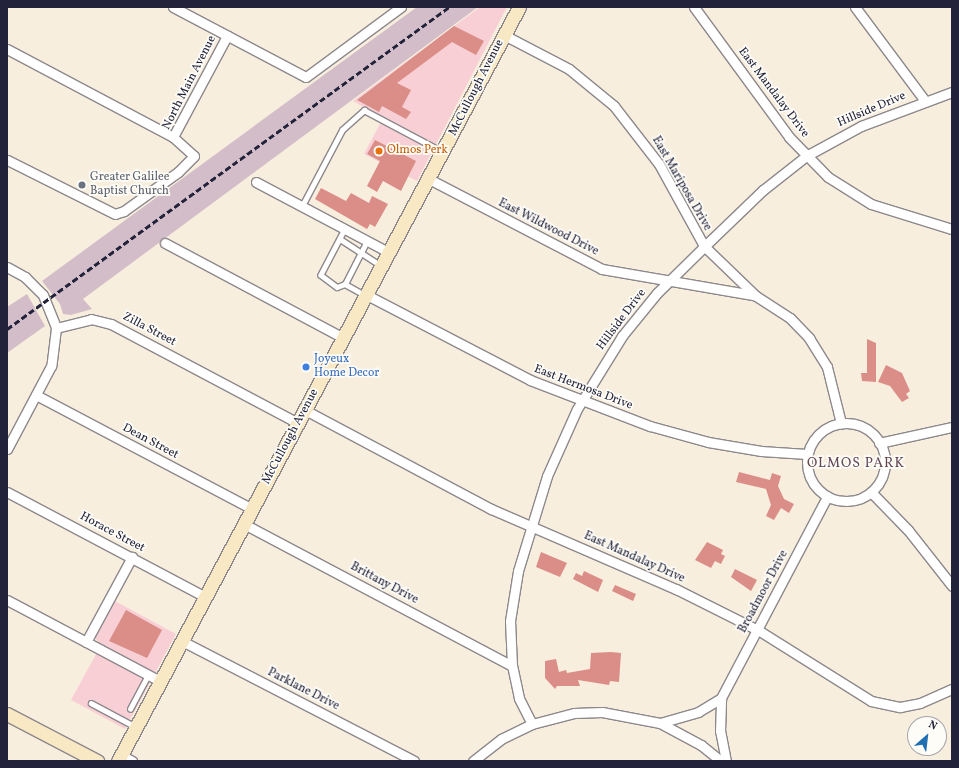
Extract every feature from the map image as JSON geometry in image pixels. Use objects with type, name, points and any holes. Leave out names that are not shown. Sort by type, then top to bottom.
[{"type":"main road","name":"McCullough Avenue","points":[[124,759],[136,727],[160,681],[429,180],[519,7]]},
{"type":"main road","points":[[7,714],[97,761]]},
{"type":"street","points":[[173,7],[306,77],[401,7]]},
{"type":"street","name":"East Mandalay Drive","points":[[694,7],[788,137],[828,177],[854,195],[952,230]]},
{"type":"street","points":[[855,7],[925,101]]},
{"type":"street","name":"East Mariposa Drive","points":[[504,35],[569,70],[614,106],[659,164],[704,246]]},
{"type":"street","name":"North Main Avenue","points":[[7,160],[103,210],[118,213],[194,156],[173,137],[227,36]]},
{"type":"street","points":[[7,49],[173,137]]},
{"type":"street","name":"Hillside Drive","points":[[532,724],[519,698],[512,666],[512,608],[530,524],[547,476],[582,401],[622,336],[667,282],[763,190],[806,156],[861,126],[952,92]]},
{"type":"street","name":"East Wildwood Drive","points":[[429,180],[578,259],[628,276],[667,282],[729,288],[756,296]]},
{"type":"street","points":[[256,182],[390,253]]},
{"type":"street","points":[[165,243],[344,338]]},
{"type":"street","name":"East Wildwood Drive","points":[[704,246],[756,296],[790,318],[816,349],[832,381],[841,423]]},
{"type":"street","points":[[7,267],[25,277],[43,295],[56,328],[51,366],[7,449]]},
{"type":"street","name":"East Hermosa Drive","points":[[367,296],[530,380],[650,426],[708,442],[807,454]]},
{"type":"street","name":"Zilla Street","points":[[56,328],[91,319],[112,324],[298,423]]},
{"type":"street","name":"Dean Street","points":[[36,396],[252,509]]},
{"type":"street","name":"East Mandalay Drive","points":[[305,410],[491,508],[530,524],[758,630],[864,697],[886,706],[920,703],[952,689]]},
{"type":"street","points":[[841,423],[860,426],[879,443],[884,469],[871,492],[853,501],[827,497],[810,479],[807,454],[819,434],[841,423]]},
{"type":"street","points":[[879,443],[952,427]]},
{"type":"street","name":"Horace Street","points":[[7,492],[205,597]]},
{"type":"street","points":[[871,492],[908,530],[952,586]]},
{"type":"street","name":"Broadmoor Drive","points":[[726,761],[720,731],[721,698],[827,497]]},
{"type":"street","name":"Brittany Drive","points":[[244,524],[512,666]]},
{"type":"street","points":[[86,642],[132,557]]},
{"type":"street","points":[[7,600],[160,681]]},
{"type":"street","name":"Parklane Drive","points":[[182,640],[414,761]]},
{"type":"street","points":[[660,723],[698,712],[721,698]]},
{"type":"street","points":[[473,761],[501,740],[532,724],[574,713],[602,712],[660,723],[701,745],[721,761]]},
{"type":"lane","points":[[302,206],[342,130],[364,110],[443,152]]},
{"type":"lane","points":[[345,229],[321,275],[337,287],[345,284],[367,241]]},
{"type":"lane","points":[[340,239],[362,250],[383,266]]},
{"type":"lane","points":[[345,284],[367,296]]},
{"type":"lane","points":[[130,709],[148,675]]},
{"type":"lane","points":[[134,701],[147,707]]},
{"type":"lane","points":[[91,703],[136,727]]},
{"type":"shaded area","points":[[417,7],[478,7],[83,299],[92,309],[71,315],[63,314],[60,304],[42,281]]},
{"type":"shaded area","points":[[480,7],[507,7],[417,181],[364,154],[383,118],[353,101]]},
{"type":"shaded area","points":[[27,294],[45,326],[7,353],[7,307]]},
{"type":"shaded area","points":[[113,600],[176,634],[125,729],[71,700],[101,645],[94,637]]},
{"type":"building","points":[[454,26],[484,41],[476,55],[452,42],[397,83],[411,90],[402,107],[411,112],[406,119],[382,106],[379,112],[357,100]]},
{"type":"building","points":[[375,140],[416,161],[401,191],[383,181],[377,192],[367,186],[380,161],[367,154]]},
{"type":"building","points":[[321,188],[346,201],[351,193],[369,203],[372,196],[388,204],[375,227],[370,224],[367,229],[315,199]]},
{"type":"building","points":[[867,339],[876,343],[876,382],[862,381],[861,373],[867,373]]},
{"type":"building","points":[[886,365],[902,373],[910,391],[906,394],[909,398],[902,402],[890,386],[878,382]]},
{"type":"building","points":[[739,472],[770,480],[772,473],[781,476],[778,486],[784,499],[794,504],[789,513],[781,508],[774,520],[766,516],[771,505],[766,489],[736,482]]},
{"type":"building","points":[[707,542],[723,550],[721,554],[725,556],[721,564],[715,561],[711,568],[695,560]]},
{"type":"building","points":[[541,552],[567,563],[560,577],[536,567]]},
{"type":"building","points":[[735,569],[757,580],[751,591],[731,577]]},
{"type":"building","points":[[584,571],[603,580],[598,592],[573,579],[576,573],[582,576]]},
{"type":"building","points":[[615,585],[636,594],[633,601],[612,591]]},
{"type":"building","points":[[126,610],[162,630],[147,658],[109,641]]},
{"type":"building","points":[[591,653],[621,653],[619,682],[610,681],[609,685],[578,680],[580,686],[557,686],[555,689],[545,678],[545,661],[556,659],[559,672],[566,670],[567,673],[590,669]]},
{"type":"railway","points":[[7,329],[449,7]]},
{"type":"place","name":"Olmos Perk","points":[[379,151]]},
{"type":"place","name":"Greater Galilee Baptist Church","points":[[82,185]]},
{"type":"place","name":"Joyeux Home Decor","points":[[306,367]]},
{"type":"district","name":"OLMOS PARK","points":[[856,464]]}]
